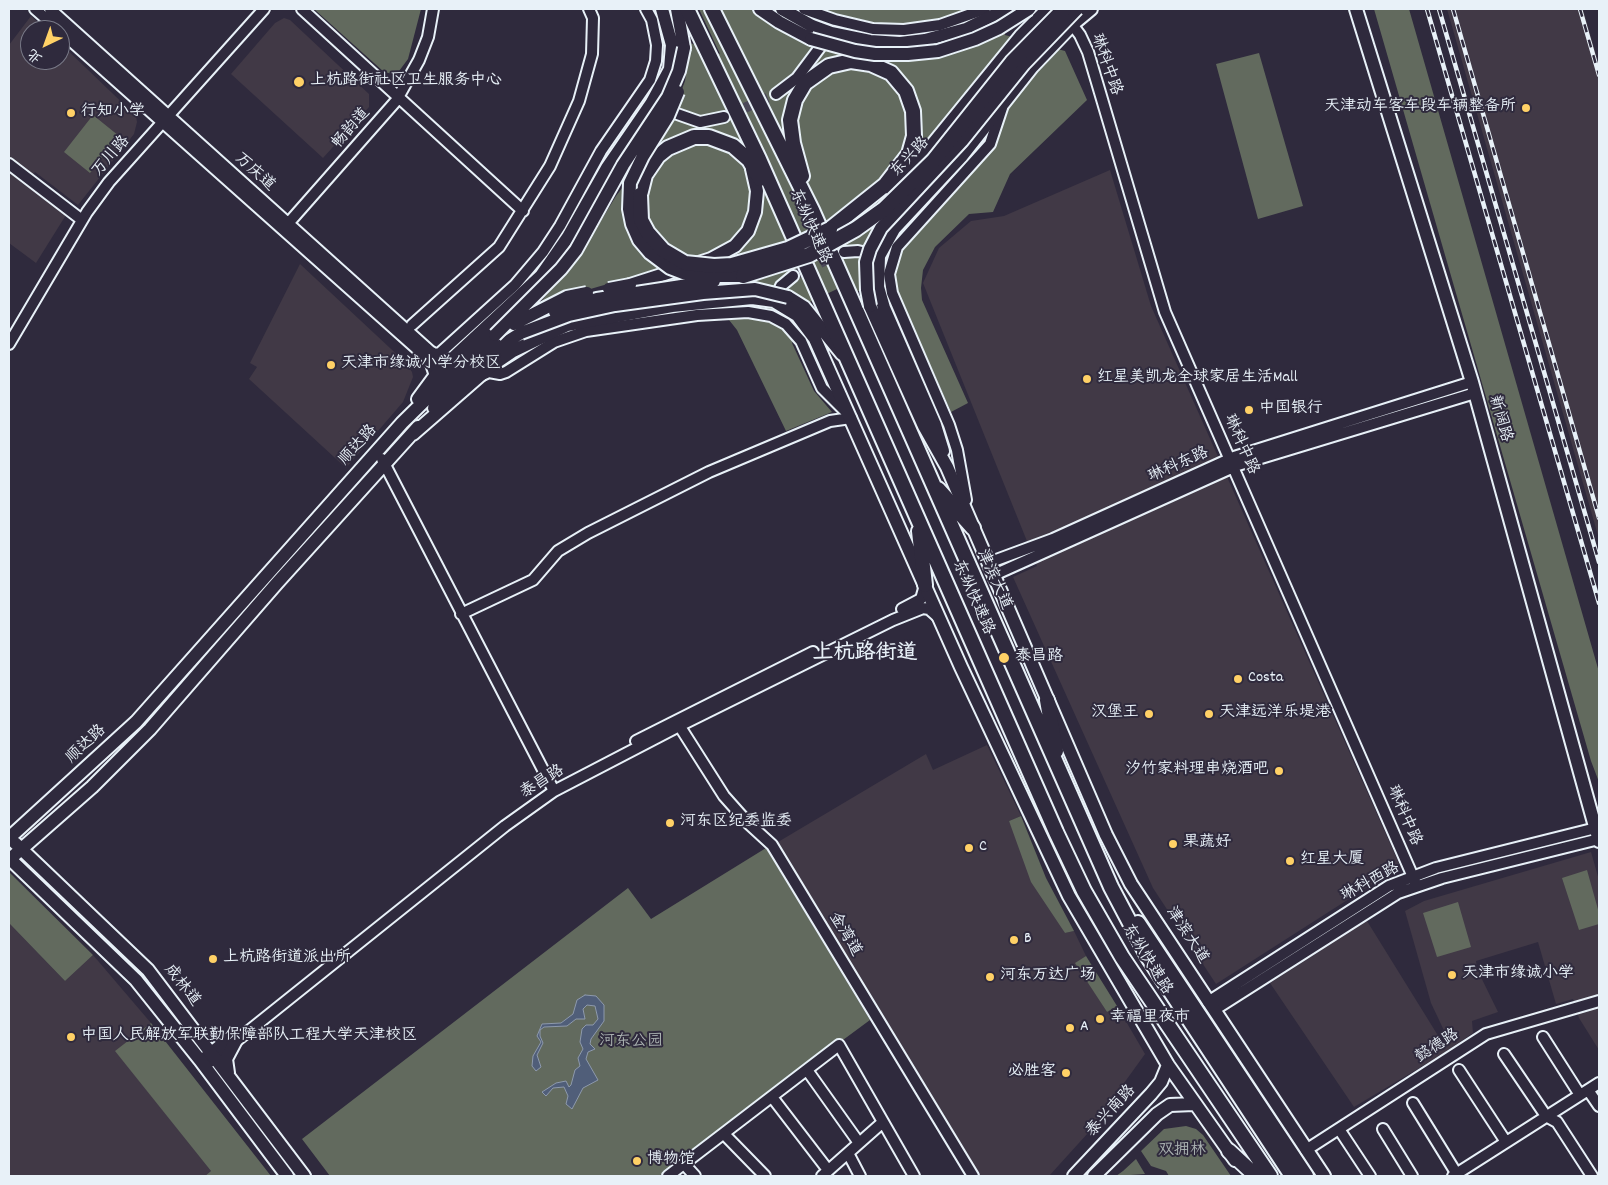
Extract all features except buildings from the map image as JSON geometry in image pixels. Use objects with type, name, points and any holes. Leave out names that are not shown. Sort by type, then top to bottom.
[{"type":"highway","name":"东纵快速路","points":[[687,9],[785,217],[1052,824],[1084,891],[1133,973],[1270,1176]]},
{"type":"highway","name":"东纵快速路","points":[[712,9],[812,210],[930,479]]},
{"type":"highway","name":"东兴路","points":[[785,217],[749,160],[740,151],[723,140],[709,137],[694,137],[668,148],[658,156],[645,174],[640,195],[641,220],[648,233],[673,258],[697,265],[732,265],[788,249],[830,229],[880,198],[904,178],[930,150],[1022,36],[1049,9]]},
{"type":"highway","name":"东兴路","points":[[743,276],[809,255],[856,229],[884,209],[933,161],[1012,62],[1069,13]]},
{"type":"highway","points":[[812,210],[793,143],[792,109],[800,91],[812,76],[829,66],[850,61],[871,64],[891,74],[906,91],[913,111],[914,136],[909,154],[892,177],[853,212],[830,229]]},
{"type":"highway","points":[[930,479],[973,528]]},
{"type":"highway","name":"津滨大道","points":[[930,479],[1111,887]]},
{"type":"highway","points":[[917,515],[925,585]]},
{"type":"highway","points":[[1047,700],[1059,772]]},
{"type":"highway","name":"东纵快速路","points":[[1111,887],[1148,957],[1292,1176]]},
{"type":"highway","points":[[1111,887],[1151,941],[1306,1176]]},
{"type":"highway","points":[[1229,1151],[1256,1176]]},
{"type":"main road","points":[[439,387],[470,341],[535,282],[568,237],[607,168],[651,104],[670,69],[672,45],[662,9]]},
{"type":"main road","points":[[677,9],[684,48],[682,75],[672,107],[630,183],[629,209],[632,224],[639,240],[650,253],[670,268],[683,273],[703,276],[743,276]]},
{"type":"main road","points":[[760,9],[778,22],[811,39],[855,51],[875,54],[908,54],[938,50],[983,36],[1029,9]]},
{"type":"main road","points":[[782,9],[812,26],[830,33],[870,41],[900,43],[925,40],[966,29],[1006,9]]},
{"type":"main road","points":[[947,467],[924,426],[870,306],[867,290],[866,262],[870,249],[881,228],[962,141],[1024,64],[1069,13],[1091,9]]},
{"type":"main road","name":"新阔路","points":[[1356,9],[1474,387],[1598,836]]},
{"type":"main road","points":[[947,467],[935,425],[884,308],[878,286],[879,256],[894,228],[961,156],[1056,41],[1069,13]]},
{"type":"main road","points":[[495,336],[561,269],[576,250],[623,165],[668,97],[679,71],[684,48]]},
{"type":"main road","name":"顺达路","points":[[9,837],[136,722],[402,423],[495,336],[532,313],[567,297],[630,284],[712,259],[728,251],[741,240],[752,222],[757,202],[755,180],[749,160]]},
{"type":"main road","name":"顺达路","points":[[9,858],[92,787],[150,729],[277,583],[385,463],[414,434],[439,387],[539,320],[575,304],[743,276]]},
{"type":"main road","points":[[521,333],[569,315],[615,305],[693,294],[755,289],[788,297],[804,307],[850,364]]},
{"type":"main road","points":[[414,434],[475,379],[513,351],[567,325],[672,306],[752,298],[774,301],[797,315],[811,332],[1017,789],[1069,896],[1168,1065],[1246,1176]]},
{"type":"main road","name":"津滨大道","points":[[947,467],[1106,835],[1131,884],[1324,1176]]},
{"type":"main road","name":"成林道","points":[[9,837],[134,955],[214,1055],[304,1176]]},
{"type":"main road","name":"成林道","points":[[9,858],[131,975],[202,1064],[287,1176]]},
{"type":"main road","points":[[229,1076],[226,1059],[235,1042]]},
{"type":"main road","name":"泰兴南路","points":[[1074,1176],[1157,1087],[1168,1065]]},
{"type":"main road","name":"泰兴南路","points":[[1094,1176],[1157,1114],[1170,1105],[1194,1104]]},
{"type":"street","name":"万庆道","points":[[35,9],[47,20]]},
{"type":"street","name":"万庆道","points":[[50,9],[165,119],[286,227],[430,351],[435,354],[440,353]]},
{"type":"street","name":"万川路","points":[[9,344],[82,220],[109,182],[264,9]]},
{"type":"street","points":[[302,9],[523,211]]},
{"type":"street","name":"畅韵道","points":[[286,227],[399,96],[419,60],[428,37],[433,9]]},
{"type":"street","points":[[412,325],[499,247],[550,166],[579,101],[592,54],[593,18],[589,9]]},
{"type":"street","points":[[439,387],[440,353],[515,285],[543,252],[560,226],[601,151],[650,80],[656,61],[657,45],[652,20],[646,9]]},
{"type":"street","points":[[804,9],[873,30],[904,30],[940,25],[985,9]]},
{"type":"street","name":"琳科中路","points":[[1069,13],[1088,52],[1165,312],[1234,462],[1417,881]]},
{"type":"street","points":[[776,94],[798,78],[830,33]]},
{"type":"street","name":"万庆道","points":[[70,40],[165,119]]},
{"type":"street","points":[[651,104],[680,117],[700,122],[724,117]]},
{"type":"street","points":[[973,528],[957,450],[949,425],[892,293],[890,274],[897,247],[990,144],[1002,105]]},
{"type":"street","points":[[9,164],[82,220]]},
{"type":"street","name":"万庆道","points":[[286,227],[425,356],[431,364],[439,387]]},
{"type":"street","points":[[844,252],[858,251],[879,256]]},
{"type":"street","points":[[774,301],[782,286],[793,276]]},
{"type":"street","points":[[535,282],[567,325]]},
{"type":"street","points":[[475,379],[489,372],[500,374],[506,372],[554,342],[586,331],[698,315],[748,312],[771,316],[786,324],[801,341],[822,388],[851,418]]},
{"type":"street","name":"琳科东路","points":[[988,563],[1053,539],[1234,462],[1474,387]]},
{"type":"street","points":[[461,614],[533,580],[558,551],[588,533],[709,472],[830,421],[851,418]]},
{"type":"street","points":[[377,450],[552,789]]},
{"type":"street","name":"琳科东路","points":[[994,575],[1234,462]]},
{"type":"street","name":"泰昌路","points":[[202,1064],[497,825],[552,789],[678,722],[917,602],[924,594],[925,585]]},
{"type":"street","name":"泰昌路","points":[[678,722],[918,610],[929,609],[942,621]]},
{"type":"street","name":"金湾道","points":[[678,722],[724,796],[748,823],[772,845],[973,1176]]},
{"type":"street","name":"泰昌路","points":[[214,1055],[235,1042],[552,789]]},
{"type":"street","name":"琳科西路","points":[[1211,1006],[1417,881],[1598,836]]},
{"type":"street","name":"懿德路","points":[[1306,1150],[1486,1034],[1599,1000]]},
{"type":"street","points":[[1543,1037],[1584,1092],[1599,1106]]},
{"type":"street","points":[[668,1176],[839,1045],[914,1176]]},
{"type":"street","points":[[1504,1054],[1546,1116],[1557,1122],[1592,1176]]},
{"type":"street","points":[[807,1070],[859,1143]]},
{"type":"street","points":[[1459,1070],[1506,1142]]},
{"type":"street","points":[[1413,1103],[1456,1175],[1599,1083]]},
{"type":"street","points":[[772,1097],[825,1173],[883,1122]]},
{"type":"street","points":[[1339,1129],[1370,1176]]},
{"type":"street","points":[[1382,1129],[1412,1176]]},
{"type":"street","points":[[724,1134],[765,1176]]},
{"type":"street","points":[[848,1153],[860,1176]]},
{"type":"street","points":[[684,1164],[695,1176]]},
{"type":"shaded area","points":[[1447,9],[1583,9],[1599,65],[1599,539]]},
{"type":"shaded area","name":"上杭路街社区卫生服务中心","points":[[284,18],[290,20],[369,94],[369,107],[323,158],[231,74],[275,23]]},
{"type":"shaded area","name":"行知小学","points":[[20,30],[20,70],[70,70],[70,53],[136,116],[137,122],[134,134],[78,205],[35,172],[31,177],[9,160],[9,45]]},
{"type":"shaded area","points":[[1110,170],[1151,306],[1401,868],[1377,881],[1216,984],[1153,888],[1013,577],[1037,566],[923,283],[939,248],[971,221],[1004,216]]},
{"type":"shaded area","points":[[11,173],[66,215],[36,263],[9,243],[9,176]]},
{"type":"shaded area","name":"天津市缘诚小学分校区","points":[[300,264],[405,362],[412,372],[413,377],[403,402],[346,468],[249,379],[257,367],[250,363]]},
{"type":"shaded area","points":[[987,745],[1021,816],[1009,821],[1065,933],[1074,931],[1086,956],[1076,963],[1107,1012],[1117,1006],[1145,1054],[1088,1133],[1049,1176],[981,1176],[778,842],[926,754],[933,770]]},
{"type":"shaded area","points":[[1591,852],[1599,880],[1599,1050],[1579,1018],[1573,999],[1556,1004],[1538,942],[1476,961],[1477,969],[1498,1012],[1472,1021],[1473,1033],[1441,1055],[1354,1107],[1270,983],[1367,921],[1442,1042],[1448,1039],[1431,1003],[1405,911],[1424,901]]},
{"type":"shaded area","name":"中国人民解放军联勤保障部队工程大学天津校区","points":[[9,923],[65,981],[93,955],[151,1023],[116,1051],[211,1171],[205,1176],[9,1176]]},
{"type":"green space","points":[[314,9],[421,9],[408,59],[399,71],[393,74],[384,72]]},
{"type":"green space","points":[[699,9],[1007,9],[1005,35],[1065,51],[1087,100],[1010,174],[993,212],[969,214],[935,247],[923,270],[922,300],[968,403],[951,412],[899,295],[837,289],[810,302],[792,343],[814,391],[832,412],[786,431],[737,330],[694,276],[611,283],[539,304],[582,252],[616,196],[667,129],[685,81],[690,43],[720,54]]},
{"type":"green space","points":[[1374,9],[1409,9],[1599,672],[1599,782],[1591,761]]},
{"type":"green space","points":[[1259,53],[1303,206],[1258,219],[1216,64]]},
{"type":"green space","points":[[93,115],[119,136],[90,173],[64,152]]},
{"type":"green space","points":[[1021,816],[1046,878],[1074,931],[1065,933],[1031,882],[1009,821]]},
{"type":"green space","name":"河东公园","points":[[766,848],[870,1020],[659,1176],[330,1176],[302,1139],[628,888],[651,919]]},
{"type":"green space","points":[[1587,870],[1599,913],[1599,924],[1579,930],[1562,878]]},
{"type":"green space","points":[[9,872],[93,955],[65,981],[9,923]]},
{"type":"green space","points":[[1458,902],[1471,947],[1437,957],[1423,913]]},
{"type":"green space","points":[[1086,956],[1117,1006],[1107,1012],[1075,963]]},
{"type":"green space","points":[[151,1023],[271,1176],[205,1176],[211,1171],[115,1051]]},
{"type":"green space","name":"双拥林","points":[[1186,1126],[1196,1129],[1203,1135],[1231,1176],[1169,1176],[1166,1171],[1151,1166],[1141,1151],[1164,1129]]},
{"type":"green space","points":[[1136,1159],[1145,1174],[1116,1176],[1123,1171]]},
{"type":"water","points":[[585,995],[596,996],[604,1005],[604,1021],[591,1039],[590,1044],[595,1049],[588,1052],[586,1059],[598,1080],[583,1088],[572,1109],[566,1104],[568,1096],[564,1087],[553,1088],[546,1096],[542,1092],[556,1083],[566,1081],[569,1087],[571,1085],[575,1070],[580,1066],[578,1058],[583,1049],[580,1042],[582,1029],[586,1025],[593,1025],[598,1019],[595,1006],[587,1005],[583,1009],[585,1019],[576,1019],[567,1026],[544,1027],[540,1030],[543,1043],[537,1055],[541,1067],[536,1071],[532,1066],[533,1056],[541,1042],[537,1036],[542,1024],[561,1023],[573,1014],[577,1000]]},
{"type":"tunnel","points":[[731,114],[776,94]]},
{"type":"tunnel","points":[[793,276],[837,255]]},
{"type":"railway","points":[[1427,9],[1599,603]]},
{"type":"railway","points":[[1439,9],[1599,562]]},
{"type":"railway","points":[[1453,9],[1599,518]]},
{"type":"railway","points":[[1580,9],[1599,75]]},
{"type":"place","name":"上杭路街社区卫生服务中心","points":[[299,82]]},
{"type":"place","name":"天津动车客车段车辆整备所","points":[[1526,108]]},
{"type":"place","name":"行知小学","points":[[71,113]]},
{"type":"place","name":"天津市缘诚小学分校区","points":[[331,365]]},
{"type":"place","name":"红星美凯龙全球家居生活Mall","points":[[1087,379]]},
{"type":"place","name":"中国银行","points":[[1249,410]]},
{"type":"place","name":"泰昌路","points":[[1004,658]]},
{"type":"place","name":"Costa","points":[[1238,679]]},
{"type":"place","name":"汉堡王","points":[[1149,714]]},
{"type":"place","name":"天津远洋乐堤港","points":[[1209,714]]},
{"type":"place","name":"汐竹家料理串烧酒吧","points":[[1279,771]]},
{"type":"place","name":"河东区纪委监委","points":[[670,823]]},
{"type":"place","name":"果蔬好","points":[[1173,844]]},
{"type":"place","name":"C","points":[[969,848]]},
{"type":"place","name":"红星大厦","points":[[1290,861]]},
{"type":"place","name":"B","points":[[1014,940]]},
{"type":"place","name":"上杭路街道派出所","points":[[213,959]]},
{"type":"place","name":"天津市缘诚小学","points":[[1452,975]]},
{"type":"place","name":"河东万达广场","points":[[990,977]]},
{"type":"place","name":"幸福里夜市","points":[[1100,1019]]},
{"type":"place","name":"A","points":[[1070,1028]]},
{"type":"place","name":"中国人民解放军联勤保障部队工程大学天津校区","points":[[71,1037]]},
{"type":"place","name":"必胜客","points":[[1066,1073]]},
{"type":"place","name":"博物馆","points":[[637,1161]]},
{"type":"district","name":"上杭路街道","points":[[865,655]]}]
